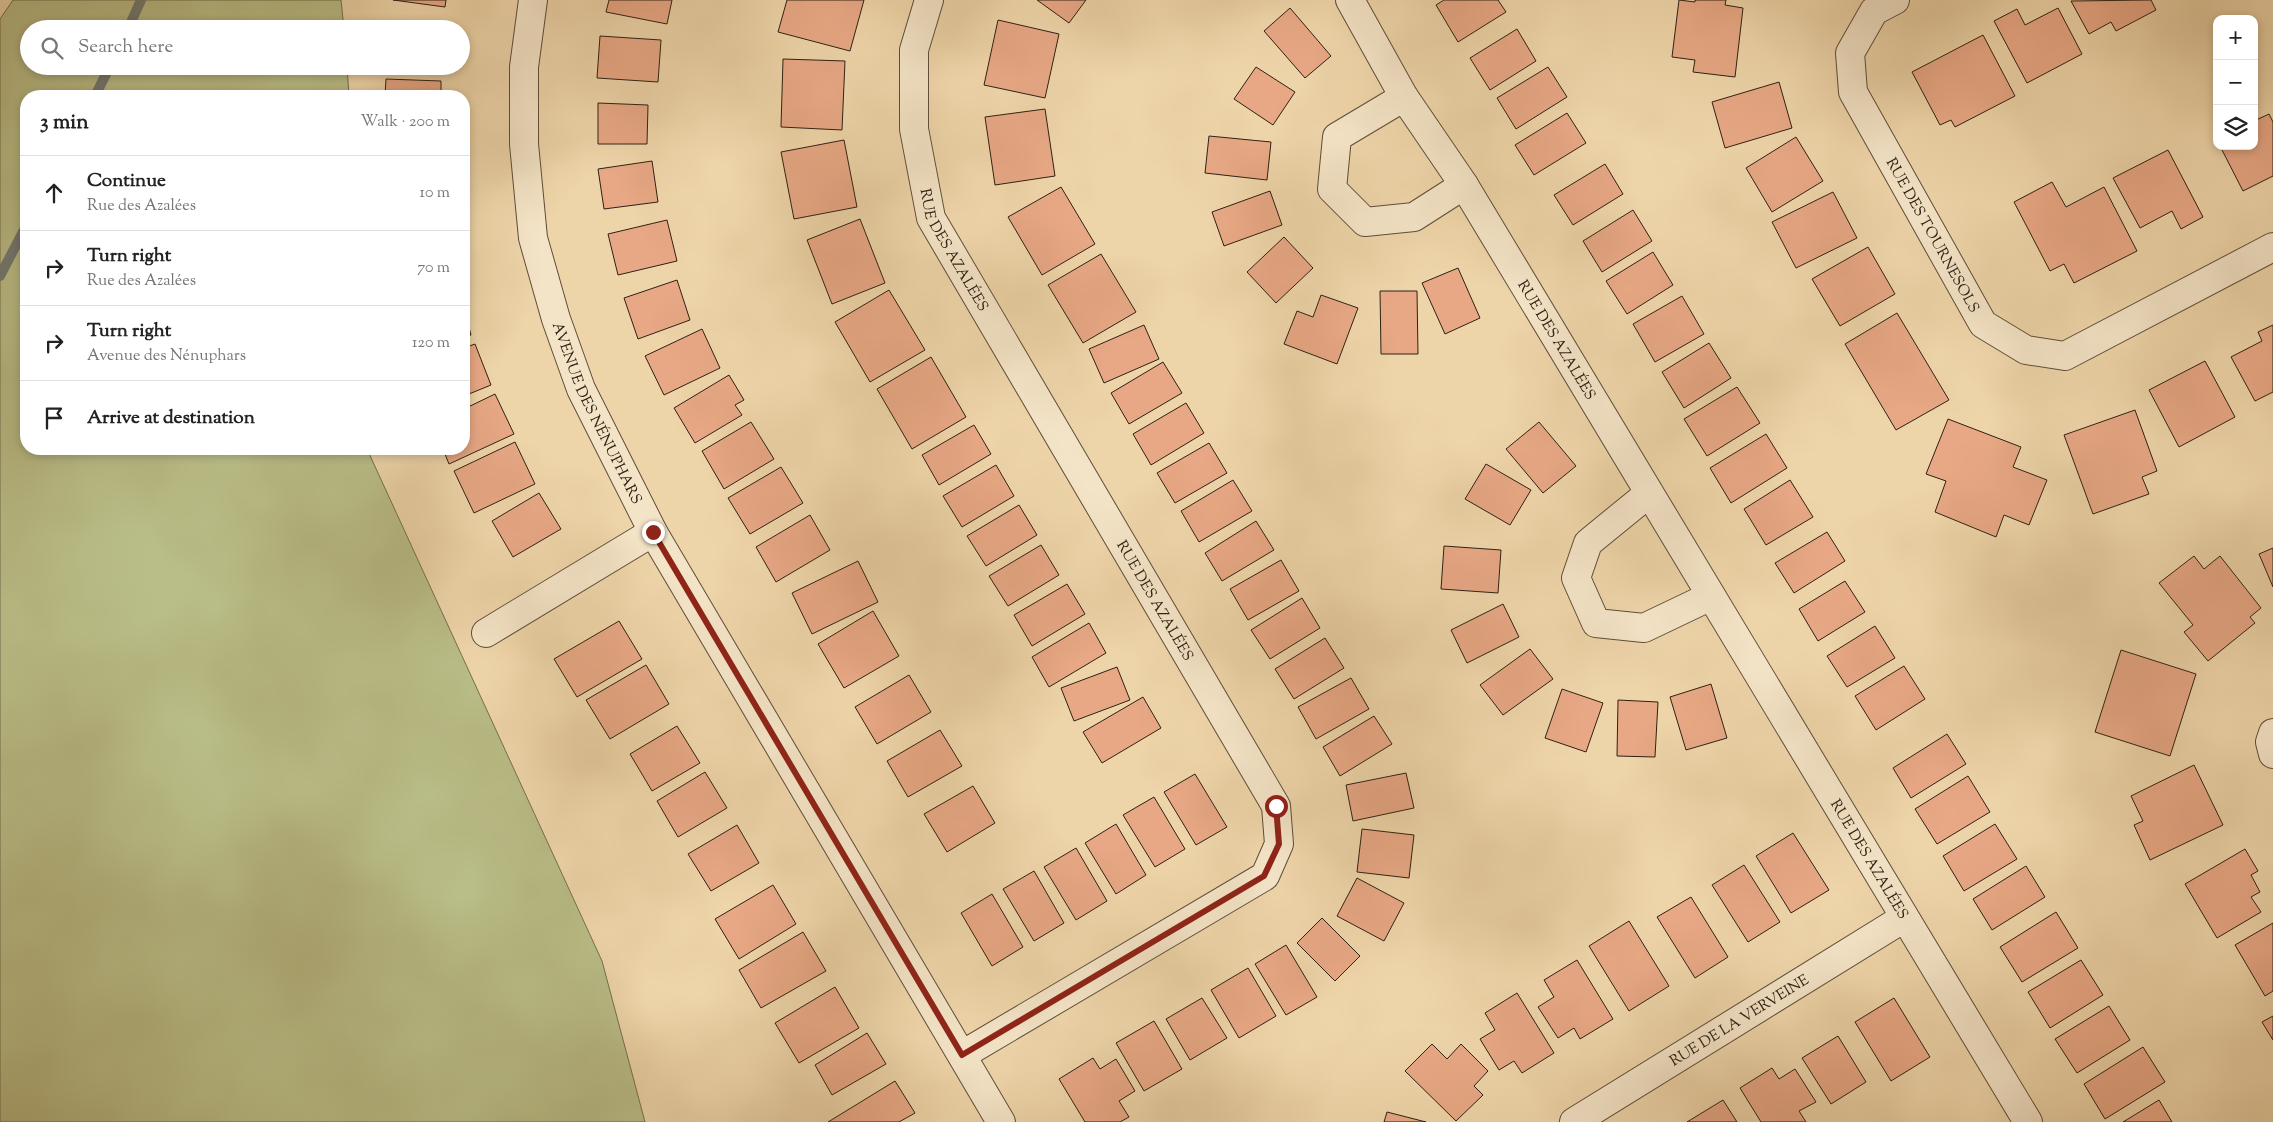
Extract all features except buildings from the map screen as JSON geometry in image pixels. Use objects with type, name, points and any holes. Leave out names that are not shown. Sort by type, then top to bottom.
[{"type":"street","name":"AVENUE DES NÉNUPHARS","points":[[533,0],[524,67],[524,144],[533,238],[556,319],[582,389],[653,532],[1001,1122]]},
{"type":"street","name":"RUE DES AZALÉES","points":[[929,0],[914,50],[914,129],[931,218],[1276,806],[1279,844],[1264,876],[962,1055]]},
{"type":"street","name":"RUE DES AZALÉES","points":[[1350,0],[1404,97],[1464,185],[1648,494],[2028,1122]]},
{"type":"street","name":"RUE DES TOURNESOLS","points":[[1895,0],[1874,11],[1850,53],[1852,92],[1983,324],[2026,350],[2065,356],[2273,247]]},
{"type":"street","points":[[1404,97],[1337,137],[1332,189],[1364,222],[1414,217],[1464,185]]},
{"type":"street","points":[[1648,494],[1588,543],[1576,578],[1596,623],[1644,628],[1711,596]]},
{"type":"street","points":[[486,633],[653,532]]},
{"type":"street","points":[[2273,733],[2270,742],[2273,754]]},
{"type":"street","name":"RUE DE LA VERVEINE","points":[[1574,1122],[1904,918]]},
{"type":"green space","points":[[13,0],[341,0],[343,20],[20,20],[20,75],[348,75],[349,90],[20,90],[20,455],[370,455],[602,961],[645,1122],[0,1122],[0,19]]},
{"type":"waterway","points":[[132,20],[141,0]]},
{"type":"waterway","points":[[98,90],[106,75]]},
{"type":"waterway","points":[[0,276],[20,238]]},
{"type":"route","points":[[653,532],[962,1055],[1264,876],[1279,844],[1276,806]]}]
